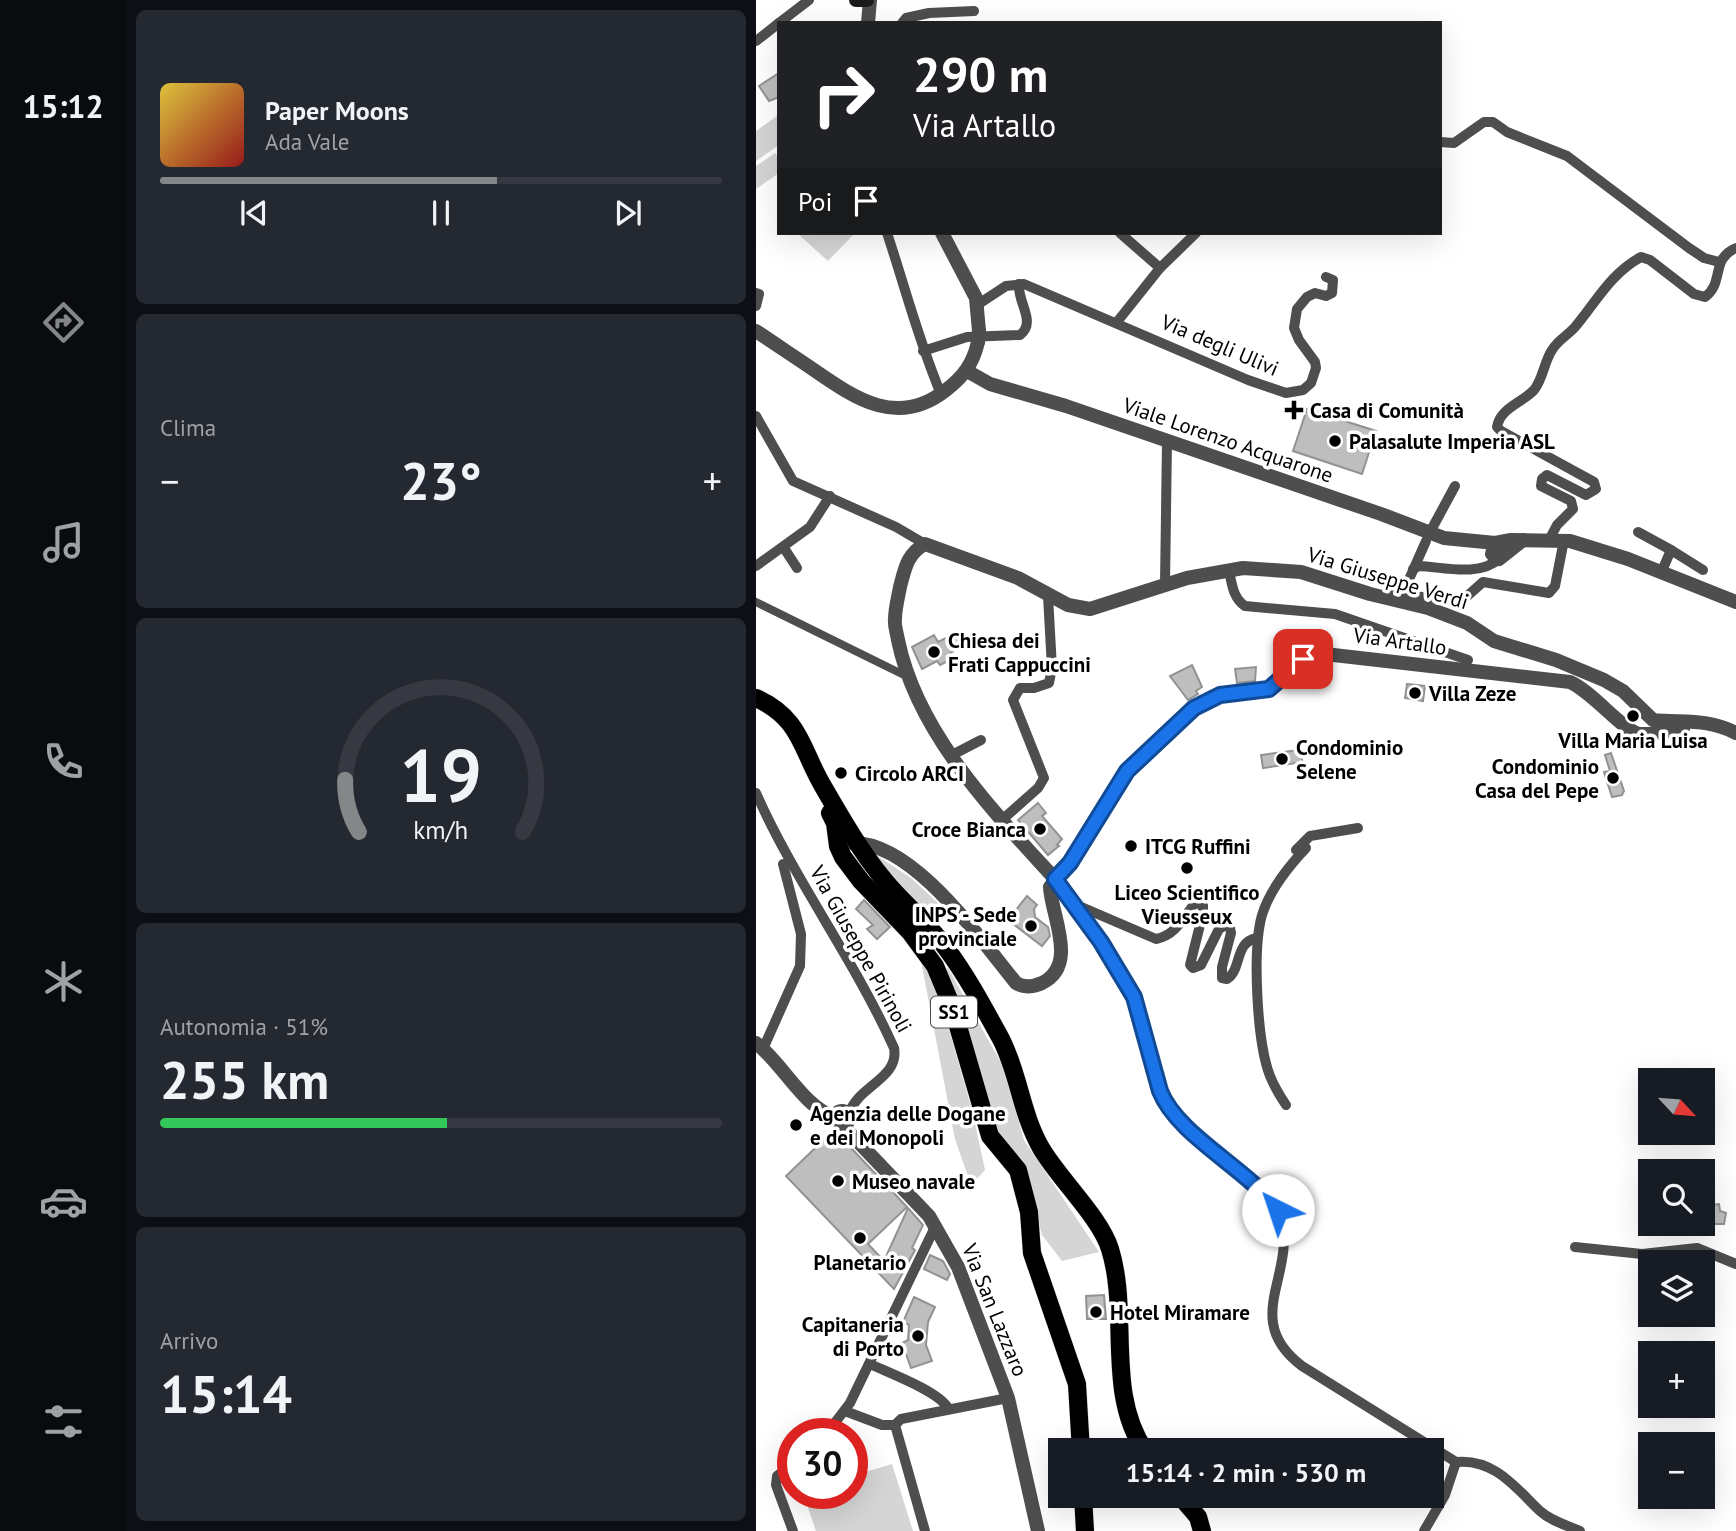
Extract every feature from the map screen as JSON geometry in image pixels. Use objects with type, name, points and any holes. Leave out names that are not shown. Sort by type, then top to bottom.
[{"type":"main road","points":[[856,0],[869,0]]},
{"type":"main road","name":"SS1","points":[[756,698],[778,710],[792,724],[822,785],[861,881],[910,932],[935,966],[953,1009],[987,1128],[994,1144],[1014,1164],[1027,1201],[1032,1253],[1077,1384],[1080,1438]]},
{"type":"main road","name":"SS1","points":[[822,785],[835,823],[847,843],[855,848],[878,879],[937,936],[974,991],[1010,1056],[1032,1130],[1109,1246],[1116,1283],[1123,1379],[1129,1420],[1138,1438]]},
{"type":"main road","points":[[1084,1508],[1085,1531]]},
{"type":"main road","points":[[1190,1508],[1198,1517],[1202,1531]]},
{"type":"street","points":[[783,21],[809,0]]},
{"type":"street","points":[[856,0],[868,20]]},
{"type":"street","points":[[868,20],[869,0]]},
{"type":"street","points":[[904,21],[906,18],[929,13],[974,11]]},
{"type":"street","points":[[756,41],[777,26]]},
{"type":"street","points":[[1442,142],[1454,143],[1484,122],[1493,122],[1507,132],[1567,156],[1689,248],[1704,258],[1719,262]]},
{"type":"street","points":[[888,235],[916,319],[923,351],[941,394]]},
{"type":"street","points":[[756,331],[848,393],[872,405],[901,408],[926,403],[941,394],[967,371],[978,337],[977,305],[943,235]]},
{"type":"street","points":[[1122,235],[1160,268]]},
{"type":"street","points":[[1117,322],[1160,268],[1194,235]]},
{"type":"street","points":[[1357,590],[1458,601],[1483,582],[1552,591],[1557,525],[1573,509],[1571,501],[1541,486],[1542,479],[1547,475],[1557,478],[1586,495],[1596,489],[1594,482],[1501,431],[1496,425],[1508,409],[1534,390],[1546,360],[1558,341],[1571,332],[1602,290],[1631,262],[1642,257],[1650,260],[1699,297],[1710,293],[1716,281],[1719,262],[1724,254],[1736,248]]},
{"type":"street","name":"Via degli Ulivi","points":[[1019,284],[1117,322],[1248,380],[1293,393],[1303,390],[1311,383],[1316,368],[1315,362],[1298,340],[1294,328],[1297,309],[1307,297],[1315,293],[1326,296],[1332,293],[1333,280],[1326,277]]},
{"type":"street","points":[[923,351],[967,337],[1020,335],[1028,327],[1019,296],[1019,284],[1006,286],[977,305]]},
{"type":"street","points":[[756,293],[759,294],[756,306]]},
{"type":"street","name":"Viale Lorenzo Acquarone","points":[[967,371],[990,384],[1066,406],[1381,514],[1427,538],[1495,549]]},
{"type":"street","name":"Via Giuseppe Verdi","points":[[756,416],[793,481],[896,527],[925,544],[1018,578],[1074,608],[1090,609],[1187,578],[1243,568],[1301,572],[1428,608],[1467,623],[1500,644],[1556,660],[1604,680],[1623,691],[1653,720],[1721,725],[1736,734]]},
{"type":"street","points":[[1166,585],[1167,441]]},
{"type":"street","points":[[1403,593],[1427,538],[1455,486]]},
{"type":"street","points":[[756,566],[810,527],[830,496]]},
{"type":"street","points":[[1638,532],[1703,570]]},
{"type":"street","points":[[1413,569],[1419,566],[1479,568],[1495,549],[1523,540],[1557,540],[1601,550],[1736,602]]},
{"type":"street","points":[[925,544],[917,548],[906,562],[894,621],[908,677],[930,722],[971,782],[1055,879],[1101,942],[1134,997],[1160,1091],[1167,1105],[1185,1126],[1266,1194],[1278,1210],[1285,1237],[1284,1257],[1270,1309],[1283,1346],[1302,1366],[1456,1462],[1482,1465],[1506,1476],[1541,1511],[1580,1531]]},
{"type":"street","points":[[784,548],[797,568]]},
{"type":"street","points":[[1661,573],[1671,550]]},
{"type":"street","points":[[1228,571],[1238,601],[1245,606],[1335,614],[1468,660]]},
{"type":"street","points":[[1003,819],[1038,788],[1044,778],[1013,700],[1020,688],[1034,688],[1049,683],[1052,668],[1048,596]]},
{"type":"street","points":[[756,601],[908,677]]},
{"type":"street","name":"Via Artallo","points":[[1055,879],[1070,863],[1127,771],[1194,708],[1220,695],[1269,689],[1303,659],[1316,653],[1570,682],[1597,699],[1633,732],[1643,734],[1696,729],[1736,734]]},
{"type":"street","points":[[952,755],[981,740]]},
{"type":"street","name":"Via Giuseppe Pirinoli","points":[[756,793],[792,864],[860,981],[894,1048],[895,1057],[891,1067],[853,1104],[845,1122]]},
{"type":"street","points":[[1286,1105],[1269,1075],[1262,1040],[1257,938],[1262,914],[1297,850],[1310,836],[1358,828]]},
{"type":"street","points":[[847,843],[880,847],[908,865],[969,923],[1016,983],[1026,987],[1044,982],[1057,965],[1061,941],[1050,900],[1050,887],[1055,879]]},
{"type":"street","points":[[1289,866],[1306,848]]},
{"type":"street","points":[[783,864],[800,927],[800,966],[760,1046],[818,1110],[845,1122],[936,1225]]},
{"type":"street","points":[[1072,903],[1156,939],[1166,937],[1179,926],[1195,903],[1200,903],[1203,905],[1203,913],[1190,965],[1193,968],[1201,965],[1219,929],[1225,926],[1230,928],[1231,933],[1222,967],[1222,978],[1227,979],[1234,972],[1243,946],[1250,939],[1257,938]]},
{"type":"street","name":"Via San Lazzaro","points":[[839,1418],[870,1364],[936,1225]]},
{"type":"street","name":"Via San Lazzaro","points":[[936,1225],[973,1300],[1008,1398],[1038,1531]]},
{"type":"street","points":[[1575,1247],[1642,1254],[1697,1248],[1736,1264]]},
{"type":"street","points":[[870,1364],[933,1395],[945,1402],[948,1408]]},
{"type":"street","name":"Via San Lazzaro","points":[[895,1425],[901,1419],[1008,1398]]},
{"type":"street","points":[[845,1411],[883,1425],[895,1425],[925,1531]]},
{"type":"street","points":[[1424,1531],[1445,1496],[1456,1462]]},
{"type":"street","points":[[785,1509],[793,1531]]},
{"type":"shaded area","points":[[777,116],[777,146],[756,161],[756,131]]},
{"type":"shaded area","points":[[775,153],[777,156],[777,174],[756,189],[756,166]]},
{"type":"shaded area","points":[[799,235],[853,235],[828,261]]},
{"type":"shaded area","points":[[873,853],[911,878],[949,913],[936,926]]},
{"type":"shaded area","points":[[921,961],[925,963],[943,1008],[973,1114],[985,1170],[971,1185],[955,1139]]},
{"type":"shaded area","points":[[948,968],[1004,1068],[1024,1140],[1099,1252],[1062,1261],[1042,1235],[1027,1176],[998,1139],[942,971]]},
{"type":"shaded area","points":[[892,1464],[913,1531],[816,1531],[808,1509],[868,1509],[868,1471]]},
{"type":"building","points":[[777,74],[777,98],[769,101],[759,86]]},
{"type":"building","name":"Palasalute Imperia ASL","points":[[1307,409],[1376,431],[1362,474],[1293,451]]},
{"type":"building","name":"Chiesa dei Frati Cappuccini","points":[[956,633],[962,646],[947,655],[950,660],[940,665],[937,661],[922,669],[912,647],[934,635],[938,642]]},
{"type":"building","points":[[1192,665],[1202,687],[1196,691],[1198,694],[1188,700],[1170,676]]},
{"type":"building","points":[[1256,667],[1255,681],[1237,683],[1235,669]]},
{"type":"building","name":"Villa Zeze","points":[[1407,684],[1425,686],[1423,701],[1405,698]]},
{"type":"building","name":"Condominio Selene","points":[[1298,750],[1303,762],[1263,768],[1261,755]]},
{"type":"building","name":"Condominio Casa del Pepe","points":[[1611,753],[1624,791],[1622,795],[1612,797],[1604,772],[1610,771],[1605,755]]},
{"type":"building","name":"Croce Bianca","points":[[1038,803],[1046,813],[1042,816],[1062,839],[1057,845],[1059,846],[1048,855],[1018,820]]},
{"type":"building","name":"INPS - Sede provinciale","points":[[1027,896],[1037,905],[1034,909],[1035,917],[1048,927],[1050,936],[1042,946],[1008,920]]},
{"type":"building","points":[[864,900],[890,927],[877,939],[867,929],[873,925],[856,909]]},
{"type":"building","points":[[834,1130],[907,1207],[868,1244],[884,1261],[908,1208],[923,1225],[912,1248],[915,1250],[894,1289],[786,1176]]},
{"type":"building","points":[[1715,1204],[1719,1204],[1720,1211],[1726,1213],[1724,1224],[1715,1224]]},
{"type":"building","points":[[930,1255],[943,1261],[950,1274],[947,1280],[924,1269]]},
{"type":"building","name":"Hotel Miramare","points":[[1104,1295],[1106,1319],[1087,1319],[1086,1296]]},
{"type":"building","name":"Capitaneria di Porto","points":[[914,1297],[935,1307],[928,1322],[926,1345],[932,1361],[911,1368],[902,1343],[908,1340],[909,1325],[903,1322]]},
{"type":"place","name":"Casa di Comunità","points":[[1294,410]]},
{"type":"place","name":"Palasalute Imperia ASL","points":[[1335,441]]},
{"type":"place","name":"Chiesa dei Frati Cappuccini","points":[[934,652]]},
{"type":"place","name":"Villa Zeze","points":[[1415,693]]},
{"type":"place","name":"Villa Maria Luisa","points":[[1633,716]]},
{"type":"place","name":"Condominio Selene","points":[[1282,759]]},
{"type":"place","name":"Circolo ARCI","points":[[841,773]]},
{"type":"place","name":"Condominio Casa del Pepe","points":[[1613,778]]},
{"type":"place","name":"Croce Bianca","points":[[1040,829]]},
{"type":"place","name":"ITCG Ruffini","points":[[1131,846]]},
{"type":"place","name":"Liceo Scientifico Vieusseux","points":[[1187,868]]},
{"type":"place","name":"INPS - Sede provinciale","points":[[1031,926]]},
{"type":"place","name":"Agenzia delle Dogane e dei Monopoli","points":[[796,1125]]},
{"type":"place","name":"Museo navale","points":[[838,1181]]},
{"type":"place","name":"Planetario","points":[[860,1238]]},
{"type":"place","name":"Hotel Miramare","points":[[1096,1312]]},
{"type":"place","name":"Capitaneria di Porto","points":[[918,1336]]},
{"type":"route","points":[[1278,1210],[1266,1194],[1185,1126],[1167,1105],[1160,1091],[1134,997],[1101,942],[1055,879],[1070,863],[1127,771],[1163,735],[1204,701],[1220,695],[1269,689],[1303,659]]}]
